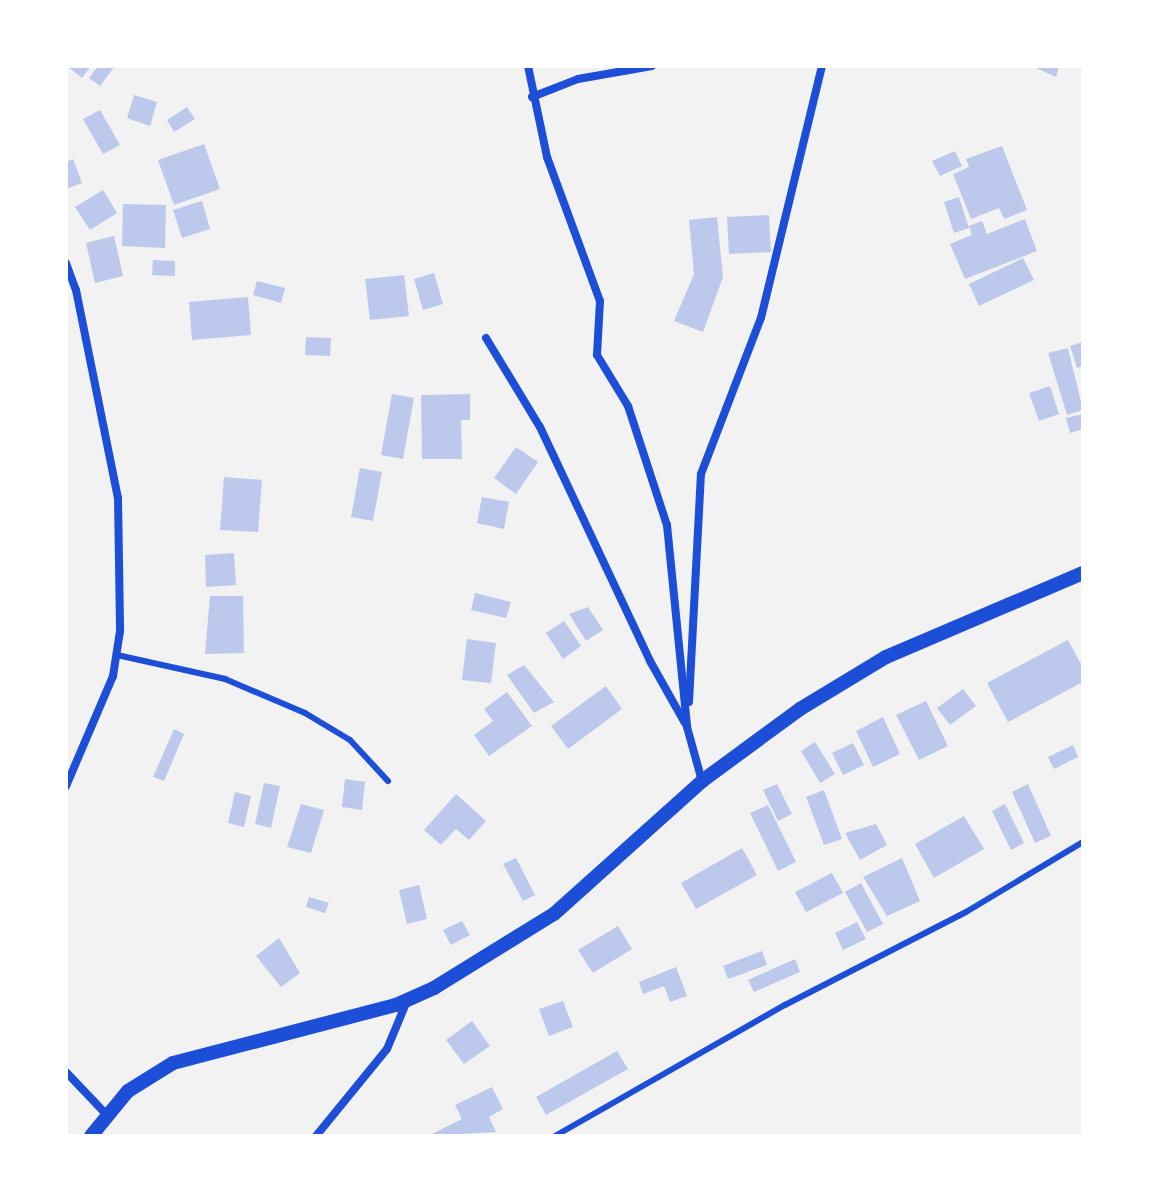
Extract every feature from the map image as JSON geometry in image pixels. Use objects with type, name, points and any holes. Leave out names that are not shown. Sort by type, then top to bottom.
[{"type":"street","points":[[528,66],[532,97],[547,157],[600,301],[597,355],[628,406],[667,525],[687,727],[702,781]]},
{"type":"street","points":[[532,97],[578,79],[652,66]]},
{"type":"street","points":[[687,727],[701,474],[761,318],[822,66]]},
{"type":"street","points":[[66,263],[76,290],[118,498],[117,655],[84,754],[66,786]]},
{"type":"street","points":[[486,338],[540,427],[650,661],[687,727]]},
{"type":"street","points":[[91,1136],[128,1091],[173,1063],[407,1000],[554,914],[702,781],[800,709],[886,657],[1083,573]]},
{"type":"street","points":[[316,1136],[387,1049],[407,1000]]},
{"type":"street","points":[[66,1072],[106,1114]]},
{"type":"lane","points":[[117,655],[225,679],[305,713],[350,740],[388,781]]},
{"type":"lane","points":[[555,1136],[1083,842]]},
{"type":"building","points":[[67,66],[91,66],[82,78]]},
{"type":"building","points":[[98,66],[115,66],[100,86],[89,78]]},
{"type":"building","points":[[1032,66],[1059,66],[1056,77]]},
{"type":"building","points":[[134,95],[157,102],[150,126],[127,118]]},
{"type":"building","points":[[187,107],[195,119],[174,132],[167,120]]},
{"type":"building","points":[[100,110],[120,145],[103,154],[83,119]]},
{"type":"building","points":[[204,144],[220,189],[174,205],[158,160]]},
{"type":"building","points":[[1002,146],[1027,210],[1004,219],[999,208],[971,219],[953,174],[969,167],[966,159]]},
{"type":"building","points":[[955,151],[962,166],[940,176],[932,161]]},
{"type":"building","points":[[73,159],[82,183],[66,189],[66,162]]},
{"type":"building","points":[[103,190],[117,213],[90,230],[75,207]]},
{"type":"building","points":[[959,197],[969,228],[954,233],[944,202]]},
{"type":"building","points":[[202,201],[210,229],[182,238],[173,210]]},
{"type":"building","points":[[123,204],[166,205],[165,248],[122,246]]},
{"type":"building","points":[[769,215],[771,252],[729,254],[727,217]]},
{"type":"building","points":[[717,217],[723,277],[703,332],[674,321],[694,274],[689,220]]},
{"type":"building","points":[[1025,219],[1037,251],[965,279],[950,244],[972,235],[969,226],[982,221],[987,234]]},
{"type":"building","points":[[114,236],[123,276],[95,283],[86,243]]},
{"type":"building","points":[[1023,258],[1034,280],[979,306],[969,284]]},
{"type":"building","points":[[153,260],[175,261],[175,276],[152,275]]},
{"type":"building","points":[[434,273],[443,304],[423,310],[414,279]]},
{"type":"building","points":[[404,275],[409,316],[370,320],[365,279]]},
{"type":"building","points":[[257,281],[285,288],[281,303],[253,295]]},
{"type":"building","points":[[248,297],[251,335],[192,340],[189,302]]},
{"type":"building","points":[[306,337],[331,338],[330,356],[305,355]]},
{"type":"building","points":[[1083,342],[1083,366],[1077,368],[1070,346]]},
{"type":"building","points":[[1068,348],[1083,410],[1067,415],[1048,353]]},
{"type":"building","points":[[1050,386],[1059,414],[1039,421],[1029,393]]},
{"type":"building","points":[[392,394],[414,398],[403,459],[381,455]]},
{"type":"building","points":[[470,394],[470,420],[461,420],[462,459],[422,459],[421,395]]},
{"type":"building","points":[[1083,414],[1083,429],[1070,433],[1066,418]]},
{"type":"building","points":[[516,447],[538,462],[516,494],[494,478]]},
{"type":"building","points":[[360,468],[382,472],[373,521],[351,517]]},
{"type":"building","points":[[224,477],[262,480],[258,532],[220,530]]},
{"type":"building","points":[[482,497],[509,502],[504,529],[477,523]]},
{"type":"building","points":[[234,553],[236,585],[206,587],[205,555]]},
{"type":"building","points":[[475,593],[511,602],[506,618],[471,610]]},
{"type":"building","points":[[210,596],[243,596],[244,653],[205,654]]},
{"type":"building","points":[[588,607],[603,630],[586,641],[569,614]]},
{"type":"building","points":[[564,621],[581,646],[563,659],[546,633]]},
{"type":"building","points":[[467,639],[496,643],[491,683],[462,680]]},
{"type":"building","points":[[1068,640],[1083,668],[1083,682],[1008,722],[987,683]]},
{"type":"building","points":[[524,665],[554,702],[534,713],[507,675]]},
{"type":"building","points":[[606,686],[622,709],[568,749],[551,726]]},
{"type":"building","points":[[963,689],[976,706],[950,725],[937,708]]},
{"type":"building","points":[[507,692],[532,726],[489,756],[474,735],[493,721],[484,709]]},
{"type":"building","points":[[926,701],[948,746],[919,760],[896,715]]},
{"type":"building","points":[[883,717],[900,754],[873,767],[856,731]]},
{"type":"building","points":[[174,729],[184,734],[164,781],[153,777]]},
{"type":"building","points":[[815,742],[835,774],[820,783],[801,751]]},
{"type":"building","points":[[853,743],[864,765],[843,775],[832,753]]},
{"type":"building","points":[[1073,745],[1078,757],[1054,769],[1048,757]]},
{"type":"building","points":[[345,779],[365,782],[362,810],[342,807]]},
{"type":"building","points":[[264,783],[280,786],[271,828],[255,824]]},
{"type":"building","points":[[777,784],[792,814],[778,821],[763,790]]},
{"type":"building","points":[[1028,784],[1051,836],[1035,843],[1012,792]]},
{"type":"building","points":[[824,790],[842,839],[824,845],[806,797]]},
{"type":"building","points":[[235,792],[251,796],[244,827],[228,823]]},
{"type":"building","points":[[456,794],[486,821],[469,840],[456,829],[441,845],[424,830]]},
{"type":"building","points":[[301,804],[324,810],[311,853],[287,847]]},
{"type":"building","points":[[1005,804],[1024,843],[1011,850],[992,811]]},
{"type":"building","points":[[768,805],[796,862],[778,871],[750,813]]},
{"type":"building","points":[[964,816],[984,849],[934,878],[915,844]]},
{"type":"building","points":[[876,824],[887,845],[860,860],[845,833]]},
{"type":"building","points":[[742,848],[757,875],[696,909],[681,883]]},
{"type":"building","points":[[516,858],[535,895],[523,901],[503,864]]},
{"type":"building","points":[[902,858],[920,901],[887,916],[863,877]]},
{"type":"building","points":[[832,873],[843,893],[806,912],[795,892]]},
{"type":"building","points":[[861,883],[883,924],[867,932],[845,892]]},
{"type":"building","points":[[419,885],[427,919],[407,924],[399,890]]},
{"type":"building","points":[[309,897],[329,903],[325,913],[306,907]]},
{"type":"building","points":[[462,921],[470,935],[451,945],[443,930]]},
{"type":"building","points":[[857,922],[866,939],[843,950],[835,933]]},
{"type":"building","points":[[618,926],[632,949],[593,973],[578,950]]},
{"type":"building","points":[[279,938],[300,973],[281,987],[256,956]]},
{"type":"building","points":[[762,951],[767,965],[728,979],[723,966]]},
{"type":"building","points":[[795,959],[800,972],[754,992],[748,980]]},
{"type":"building","points":[[676,967],[687,996],[670,1002],[664,986],[643,994],[639,982]]},
{"type":"building","points":[[563,1001],[573,1027],[549,1036],[539,1009]]},
{"type":"building","points":[[472,1021],[490,1046],[464,1064],[446,1040]]},
{"type":"building","points":[[617,1051],[628,1069],[546,1115],[536,1097]]},
{"type":"building","points":[[492,1087],[503,1109],[489,1117],[496,1132],[428,1136],[462,1119],[455,1105]]}]
